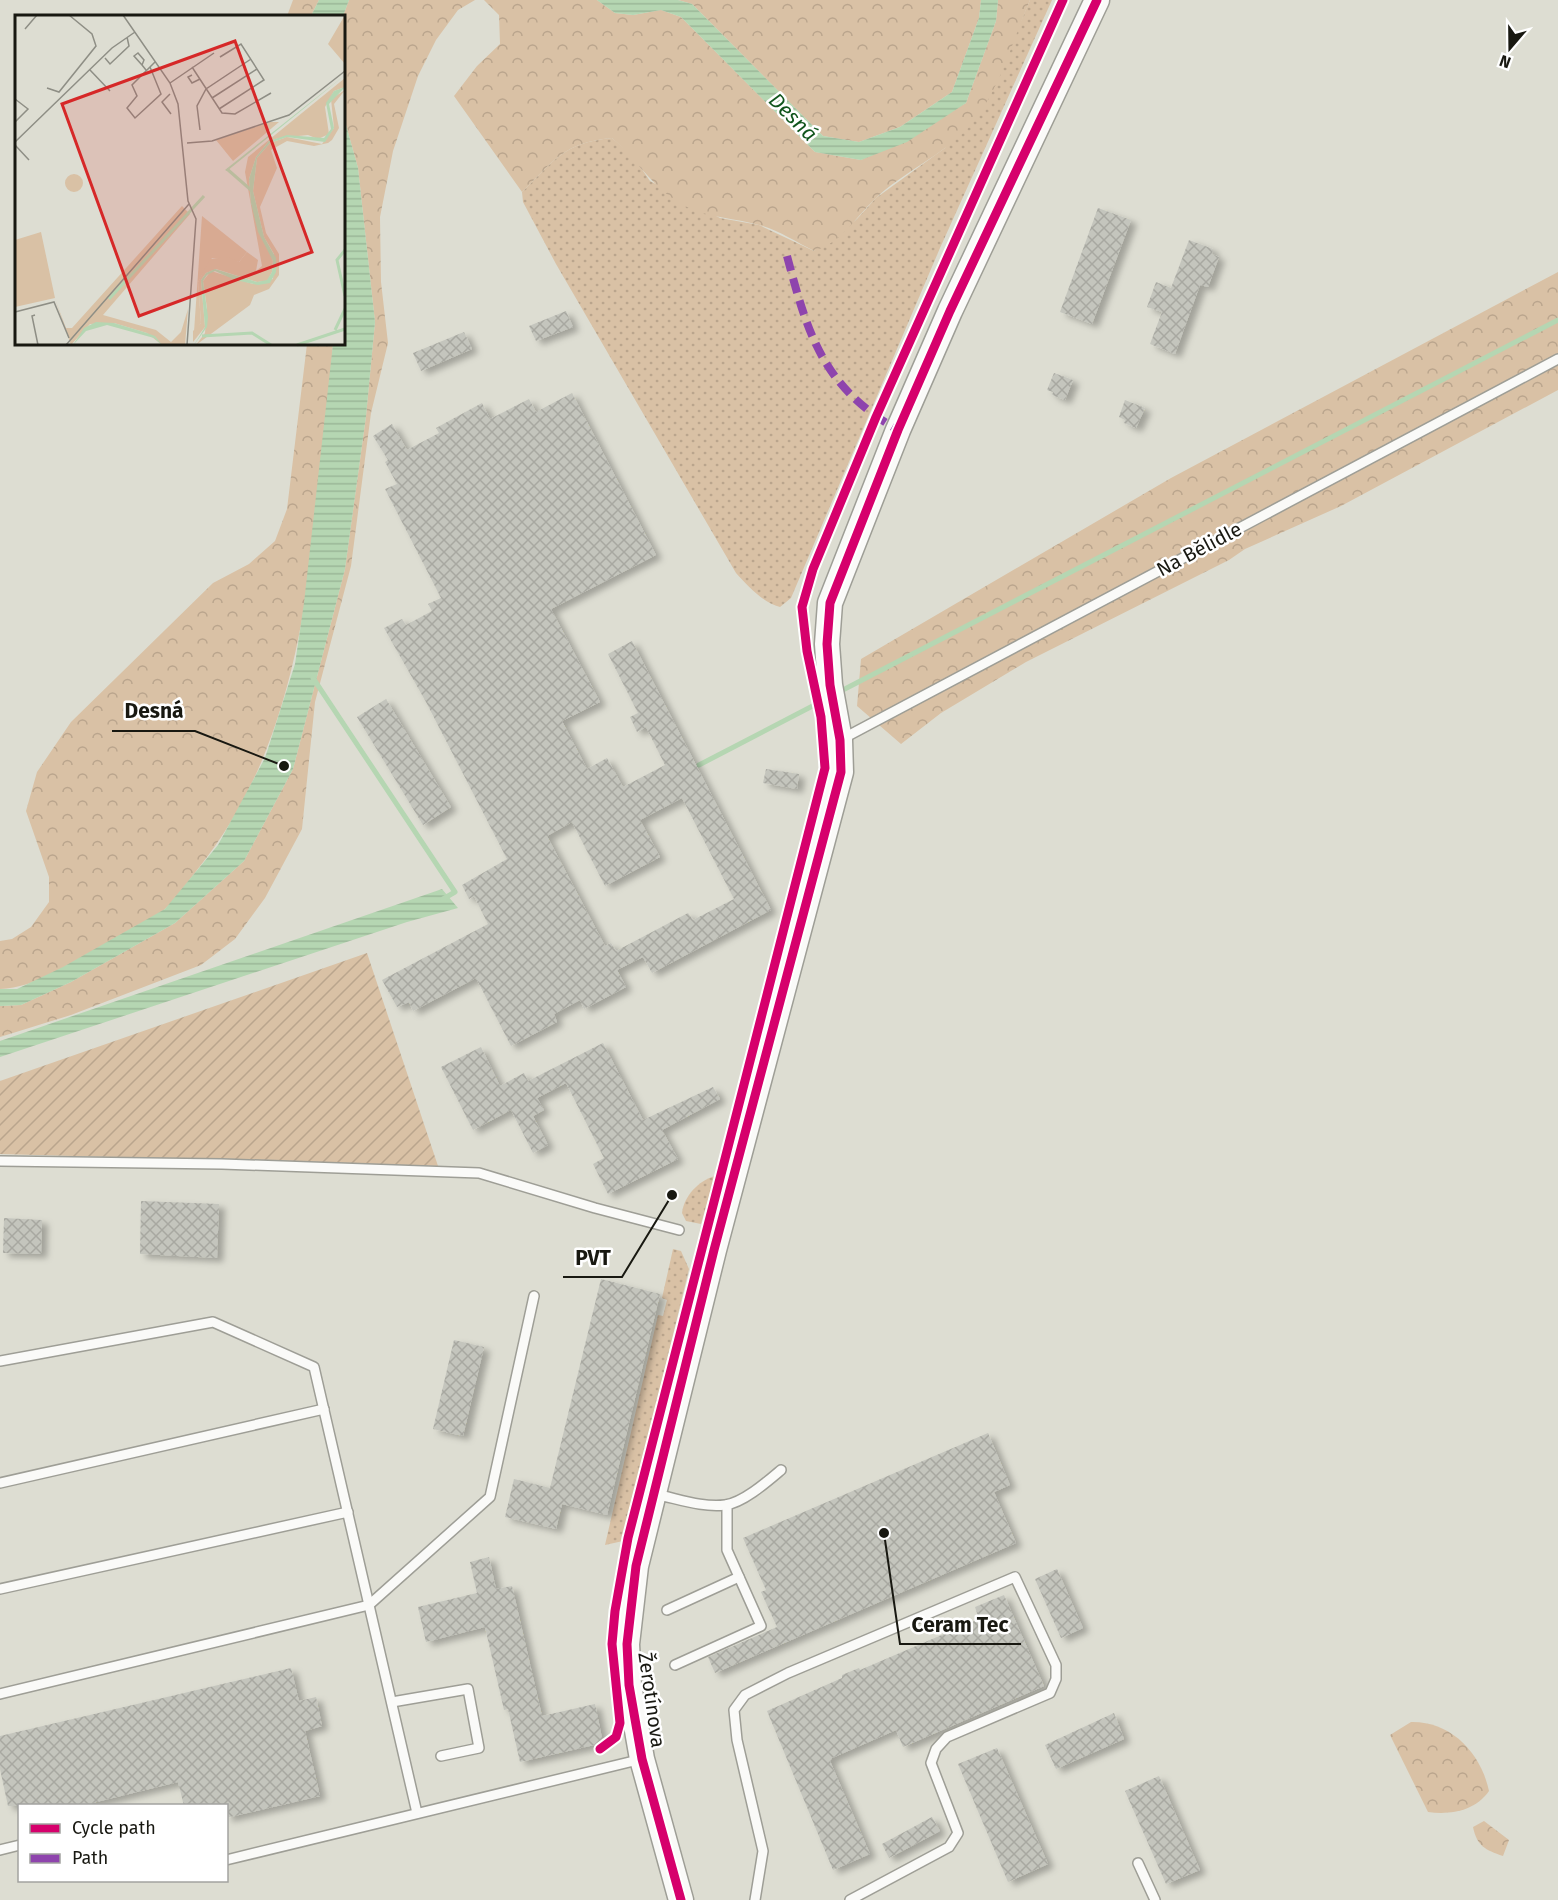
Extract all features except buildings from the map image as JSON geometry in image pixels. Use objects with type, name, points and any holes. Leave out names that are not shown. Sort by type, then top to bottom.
[{"type":"street","name":"Žerotínova","points":[[681,1900],[642,1759],[629,1685],[627,1644],[636,1566],[714,1250],[841,772],[840,740],[830,685],[827,644],[830,603],[945,322],[1097,0]]},
{"type":"lane","name":"Na Bělidle","points":[[840,740],[1558,358]]},
{"type":"lane","points":[[0,1161],[222,1164],[479,1173],[595,1209],[679,1230]]},
{"type":"lane","points":[[0,1694],[369,1605],[490,1497],[534,1296]]},
{"type":"lane","points":[[0,1361],[213,1322],[314,1367],[417,1813]]},
{"type":"lane","points":[[0,1483],[324,1409]]},
{"type":"lane","points":[[654,1494],[704,1504],[727,1505],[762,1487],[781,1470]]},
{"type":"lane","points":[[675,1665],[761,1626],[727,1550],[727,1505]]},
{"type":"lane","points":[[0,1589],[348,1512]]},
{"type":"lane","points":[[667,1610],[739,1577]]},
{"type":"lane","points":[[755,1900],[764,1851],[737,1740],[734,1710],[745,1695],[788,1673],[1015,1577],[1056,1665],[1056,1679],[1050,1693],[947,1737],[936,1749],[931,1762],[958,1833],[949,1847],[850,1900]]},
{"type":"lane","points":[[392,1702],[468,1689],[479,1748],[441,1756]]},
{"type":"lane","points":[[228,1860],[642,1759]]},
{"type":"lane","points":[[0,1850],[18,1846]]},
{"type":"lane","points":[[1138,1863],[1155,1900]]},
{"type":"green space","points":[[293,0],[319,0],[312,15],[287,15]]},
{"type":"green space","points":[[349,0],[475,0],[458,10],[436,40],[418,76],[393,151],[380,217],[381,282],[388,343],[371,413],[351,566],[315,702],[302,829],[265,898],[235,939],[201,965],[71,1015],[0,1037],[0,1006],[21,1005],[71,982],[175,923],[244,861],[293,769],[345,569],[366,416],[375,322],[358,168],[345,122],[343,15]]},
{"type":"green space","points":[[484,0],[597,0],[615,13],[633,15],[661,10],[681,17],[815,152],[861,160],[966,103],[996,21],[998,0],[1030,0],[997,83],[989,99],[969,127],[947,147],[886,189],[840,236],[814,251],[766,227],[687,207],[655,184],[612,138],[582,144],[561,155],[522,192],[454,96],[477,66],[500,44],[499,15]]},
{"type":"green space","points":[[678,0],[981,0],[979,18],[952,92],[900,127],[859,142],[823,136],[692,4]]},
{"type":"green space","points":[[1030,0],[1052,0],[940,248],[791,598],[780,607],[774,605],[756,593],[736,573],[556,264],[523,202],[522,192],[552,162],[571,149],[595,140],[612,138],[632,155],[650,181],[720,218],[759,225],[814,251],[856,220],[876,198],[945,148],[1009,49]]},
{"type":"green space","points":[[1558,272],[1558,390],[1341,506],[1245,549],[1229,560],[1026,662],[941,713],[901,744],[857,706],[861,659],[1171,478]]},
{"type":"green space","points":[[307,345],[333,345],[318,501],[300,632],[284,696],[263,757],[235,815],[178,895],[159,914],[53,973],[27,984],[0,989],[0,941],[12,939],[31,927],[49,902],[49,877],[26,811],[37,772],[71,722],[213,583],[249,564],[275,541],[287,509]]},
{"type":"green space","points":[[367,953],[438,1166],[0,1154],[0,1081]]},
{"type":"green space","points":[[715,1176],[701,1224],[686,1221],[682,1213],[689,1195],[703,1182]]},
{"type":"green space","points":[[673,1249],[681,1251],[689,1269],[623,1541],[605,1545],[658,1315],[663,1316],[667,1300],[662,1298]]},
{"type":"green space","points":[[1411,1722],[1439,1727],[1462,1742],[1479,1764],[1485,1777],[1489,1791],[1483,1798],[1462,1810],[1445,1813],[1428,1812],[1390,1735]]},
{"type":"green space","points":[[1484,1821],[1509,1840],[1503,1856],[1487,1849],[1477,1839],[1473,1827]]},
{"type":"water","points":[[319,0],[349,0],[343,15],[312,15]]},
{"type":"water","points":[[597,0],[678,0],[692,4],[823,136],[859,142],[900,127],[952,92],[979,18],[981,0],[998,0],[996,21],[966,103],[907,142],[861,160],[815,152],[681,17],[661,10],[633,15],[615,13]]},
{"type":"water","points":[[345,122],[358,168],[375,322],[366,416],[345,569],[293,769],[244,861],[175,923],[71,982],[21,1005],[0,1006],[0,989],[17,989],[63,967],[165,909],[218,845],[265,758],[295,664],[333,345],[345,345]]},
{"type":"water","points":[[442,889],[458,908],[407,922],[0,1057],[0,1041]]},
{"type":"waterway","points":[[839,692],[1558,320]]},
{"type":"waterway","points":[[313,678],[455,892],[443,899]]},
{"type":"waterway","points":[[699,765],[826,699]]},
{"type":"marked path","points":[[787,256],[812,334],[835,377],[852,396],[898,430]]},
{"type":"cycle path","points":[[600,1749],[616,1737],[620,1723],[612,1644],[615,1611],[628,1538],[825,768],[821,717],[807,651],[802,607],[813,569],[876,417],[1063,0]]},
{"type":"cycle path","points":[[681,1900],[642,1759],[629,1685],[627,1644],[636,1566],[714,1250],[841,772],[840,740],[830,685],[827,644],[830,603],[898,430],[950,311],[1097,0]]},
{"type":"place","name":"Desná","points":[[284,766]]},
{"type":"place","name":"PVT","points":[[672,1195]]},
{"type":"place","name":"Ceram Tec","points":[[884,1533]]}]
